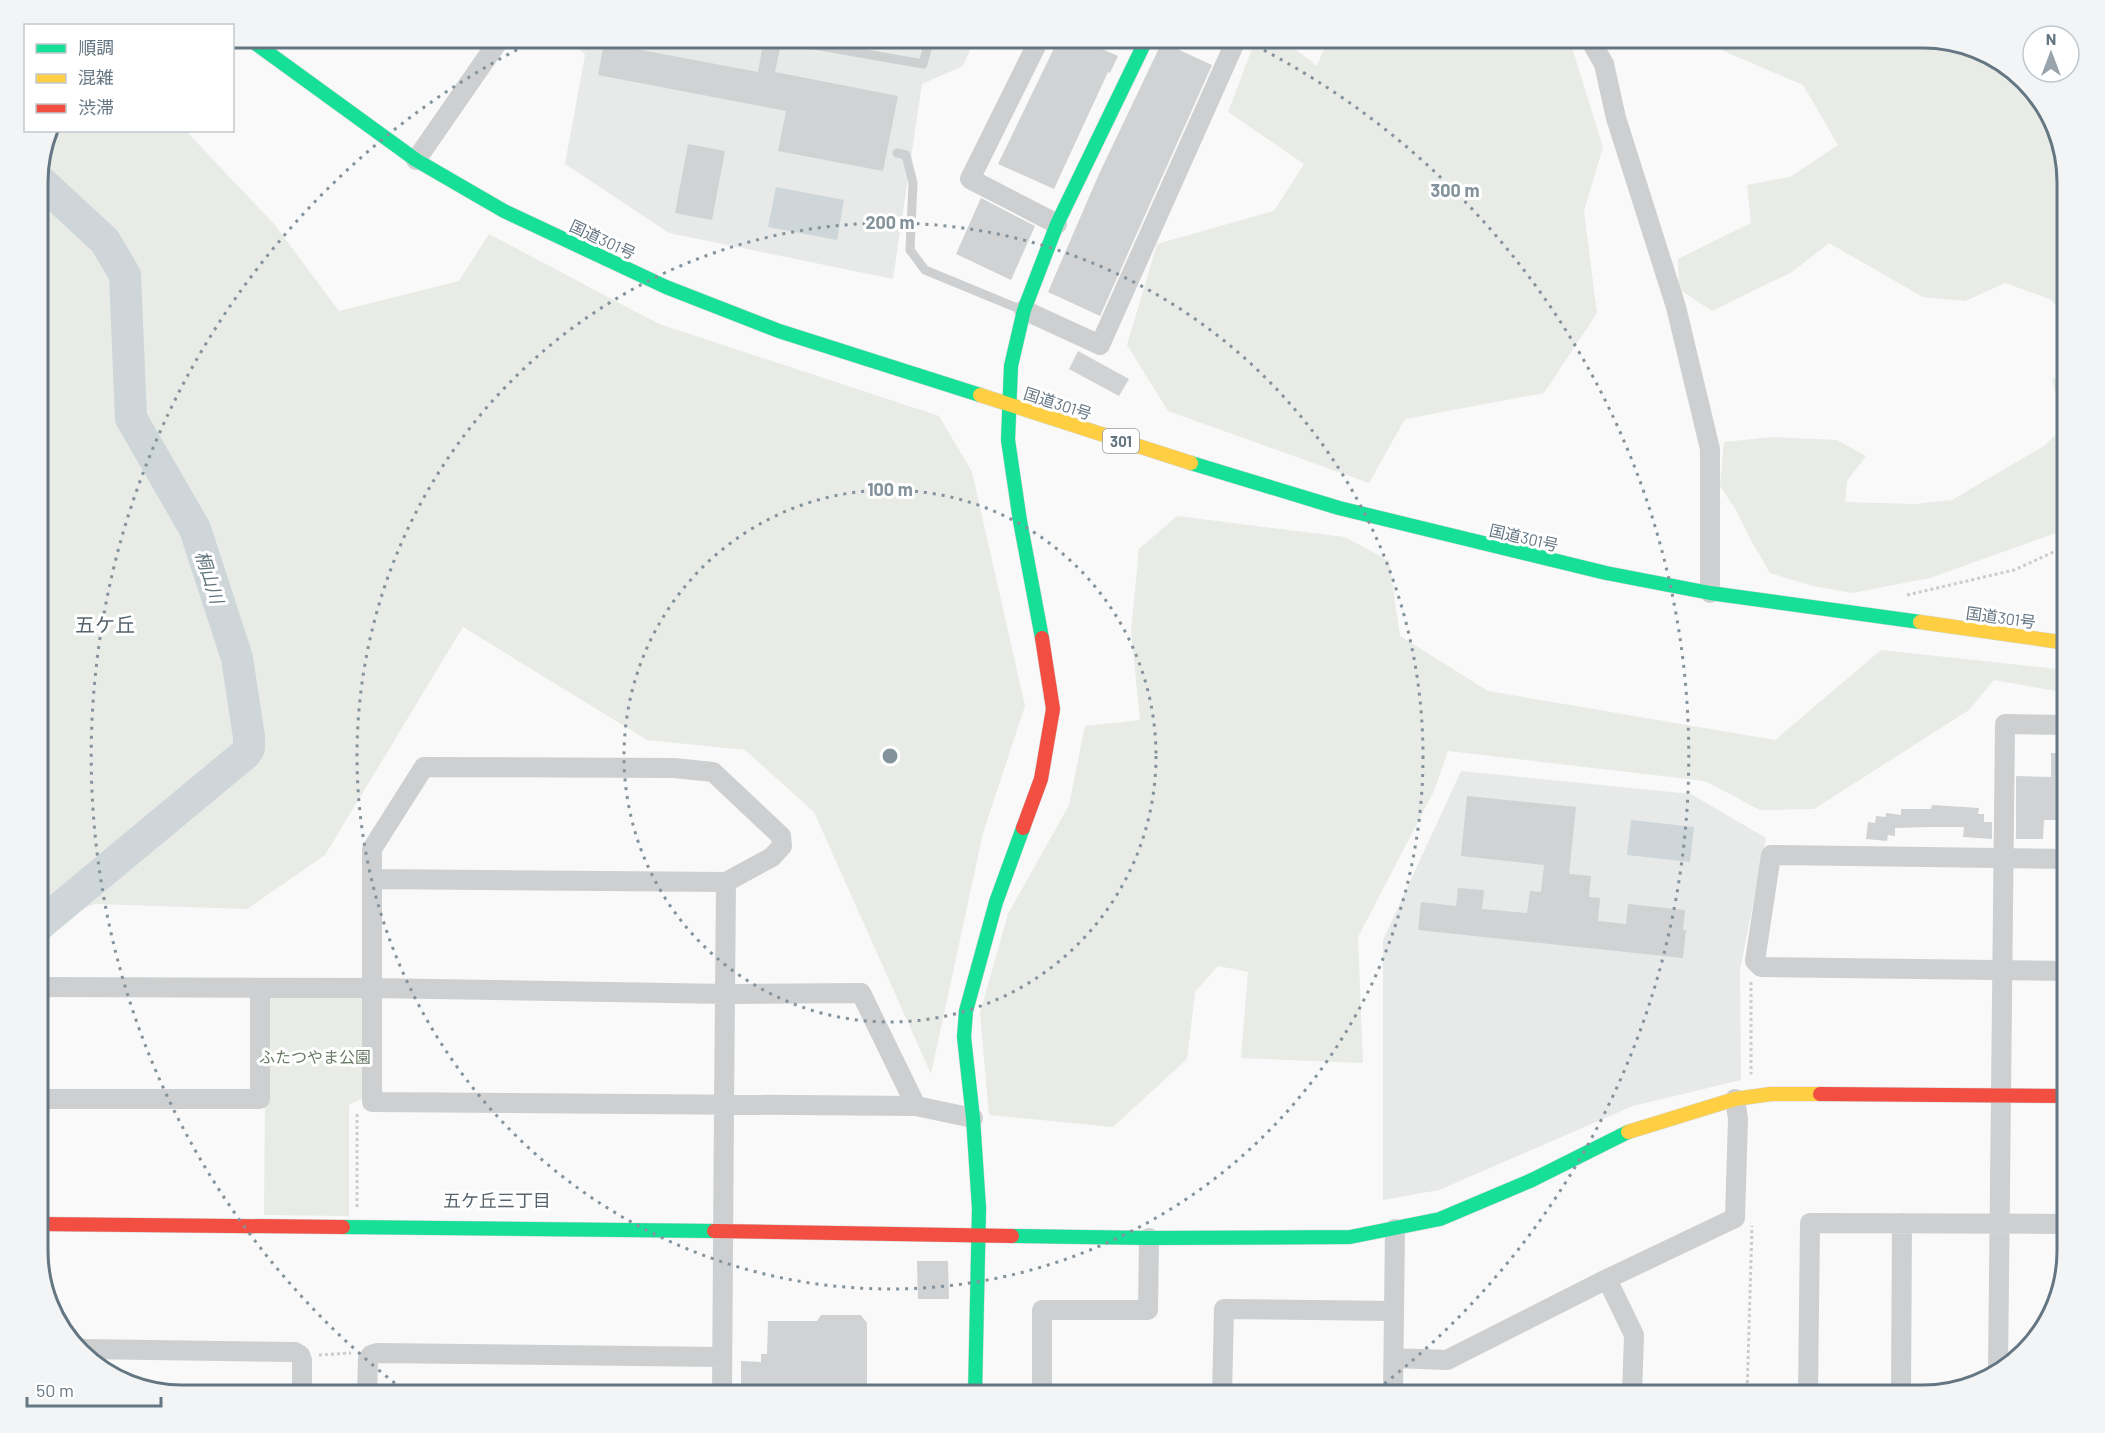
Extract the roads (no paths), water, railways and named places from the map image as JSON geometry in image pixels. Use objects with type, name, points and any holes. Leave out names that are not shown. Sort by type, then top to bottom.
[{"type":"main road","name":"国道301号","points":[[268,48],[416,160],[504,211],[666,287],[779,330],[1235,477],[1339,508],[1606,573],[1710,593],[2057,642]]},
{"type":"main road","points":[[975,1385],[979,1208],[973,1118],[964,1037],[966,1011],[996,902],[1041,779],[1053,709],[1050,680],[1020,521],[1008,440],[1011,366],[1024,310],[1057,224],[1142,48]]},
{"type":"main road","points":[[48,1224],[978,1234],[1149,1238],[1350,1237],[1440,1219],[1532,1180],[1634,1129],[1735,1100],[1771,1094],[2057,1096]]},
{"type":"street","points":[[416,160],[494,48]]},
{"type":"street","points":[[1035,48],[970,179],[1057,224]]},
{"type":"street","points":[[1024,310],[1100,345],[1233,48]]},
{"type":"street","points":[[1595,48],[1605,64],[1616,118],[1676,307],[1710,449],[1710,593]]},
{"type":"street","points":[[1998,1362],[2005,724],[2057,725]]},
{"type":"street","points":[[373,879],[726,882],[772,857],[782,846],[781,836],[713,772],[674,768],[424,767],[372,849],[372,1102],[916,1106],[973,1118]]},
{"type":"street","points":[[2057,860],[1771,855],[1755,961],[1761,967],[2057,971]]},
{"type":"street","points":[[723,1385],[726,882]]},
{"type":"street","points":[[48,987],[372,988],[726,994],[861,993],[916,1106]]},
{"type":"street","points":[[48,1100],[260,1100],[260,988]]},
{"type":"street","points":[[1394,1358],[1447,1360],[1735,1218],[1738,1119],[1735,1100]]},
{"type":"street","points":[[1808,1385],[1810,1223],[2057,1224]]},
{"type":"street","points":[[1901,1385],[1902,1223]]},
{"type":"street","points":[[1393,1385],[1395,1229]]},
{"type":"street","points":[[1042,1385],[1042,1310],[1148,1310],[1149,1238]]},
{"type":"street","points":[[1607,1280],[1634,1335],[1632,1385]]},
{"type":"street","points":[[1222,1385],[1224,1309],[1394,1311]]},
{"type":"street","points":[[91,1349],[295,1352],[302,1360],[302,1385]]},
{"type":"street","points":[[367,1385],[368,1359],[376,1353],[723,1357]]},
{"type":"lane","points":[[832,48],[923,64],[927,48]]},
{"type":"lane","points":[[897,153],[906,155],[913,183],[910,250],[925,270],[1024,310]]},
{"type":"waterway","name":"桐山川","points":[[48,188],[105,241],[125,275],[131,418],[195,529],[237,658],[249,737],[249,748],[245,754],[48,918]]},
{"type":"district","name":"五ケ丘","points":[[105,624]]},
{"type":"district","name":"五ケ丘三丁目","points":[[497,1200]]},
{"type":"park label","name":"ふたつやま公園","points":[[315,1056]]}]
